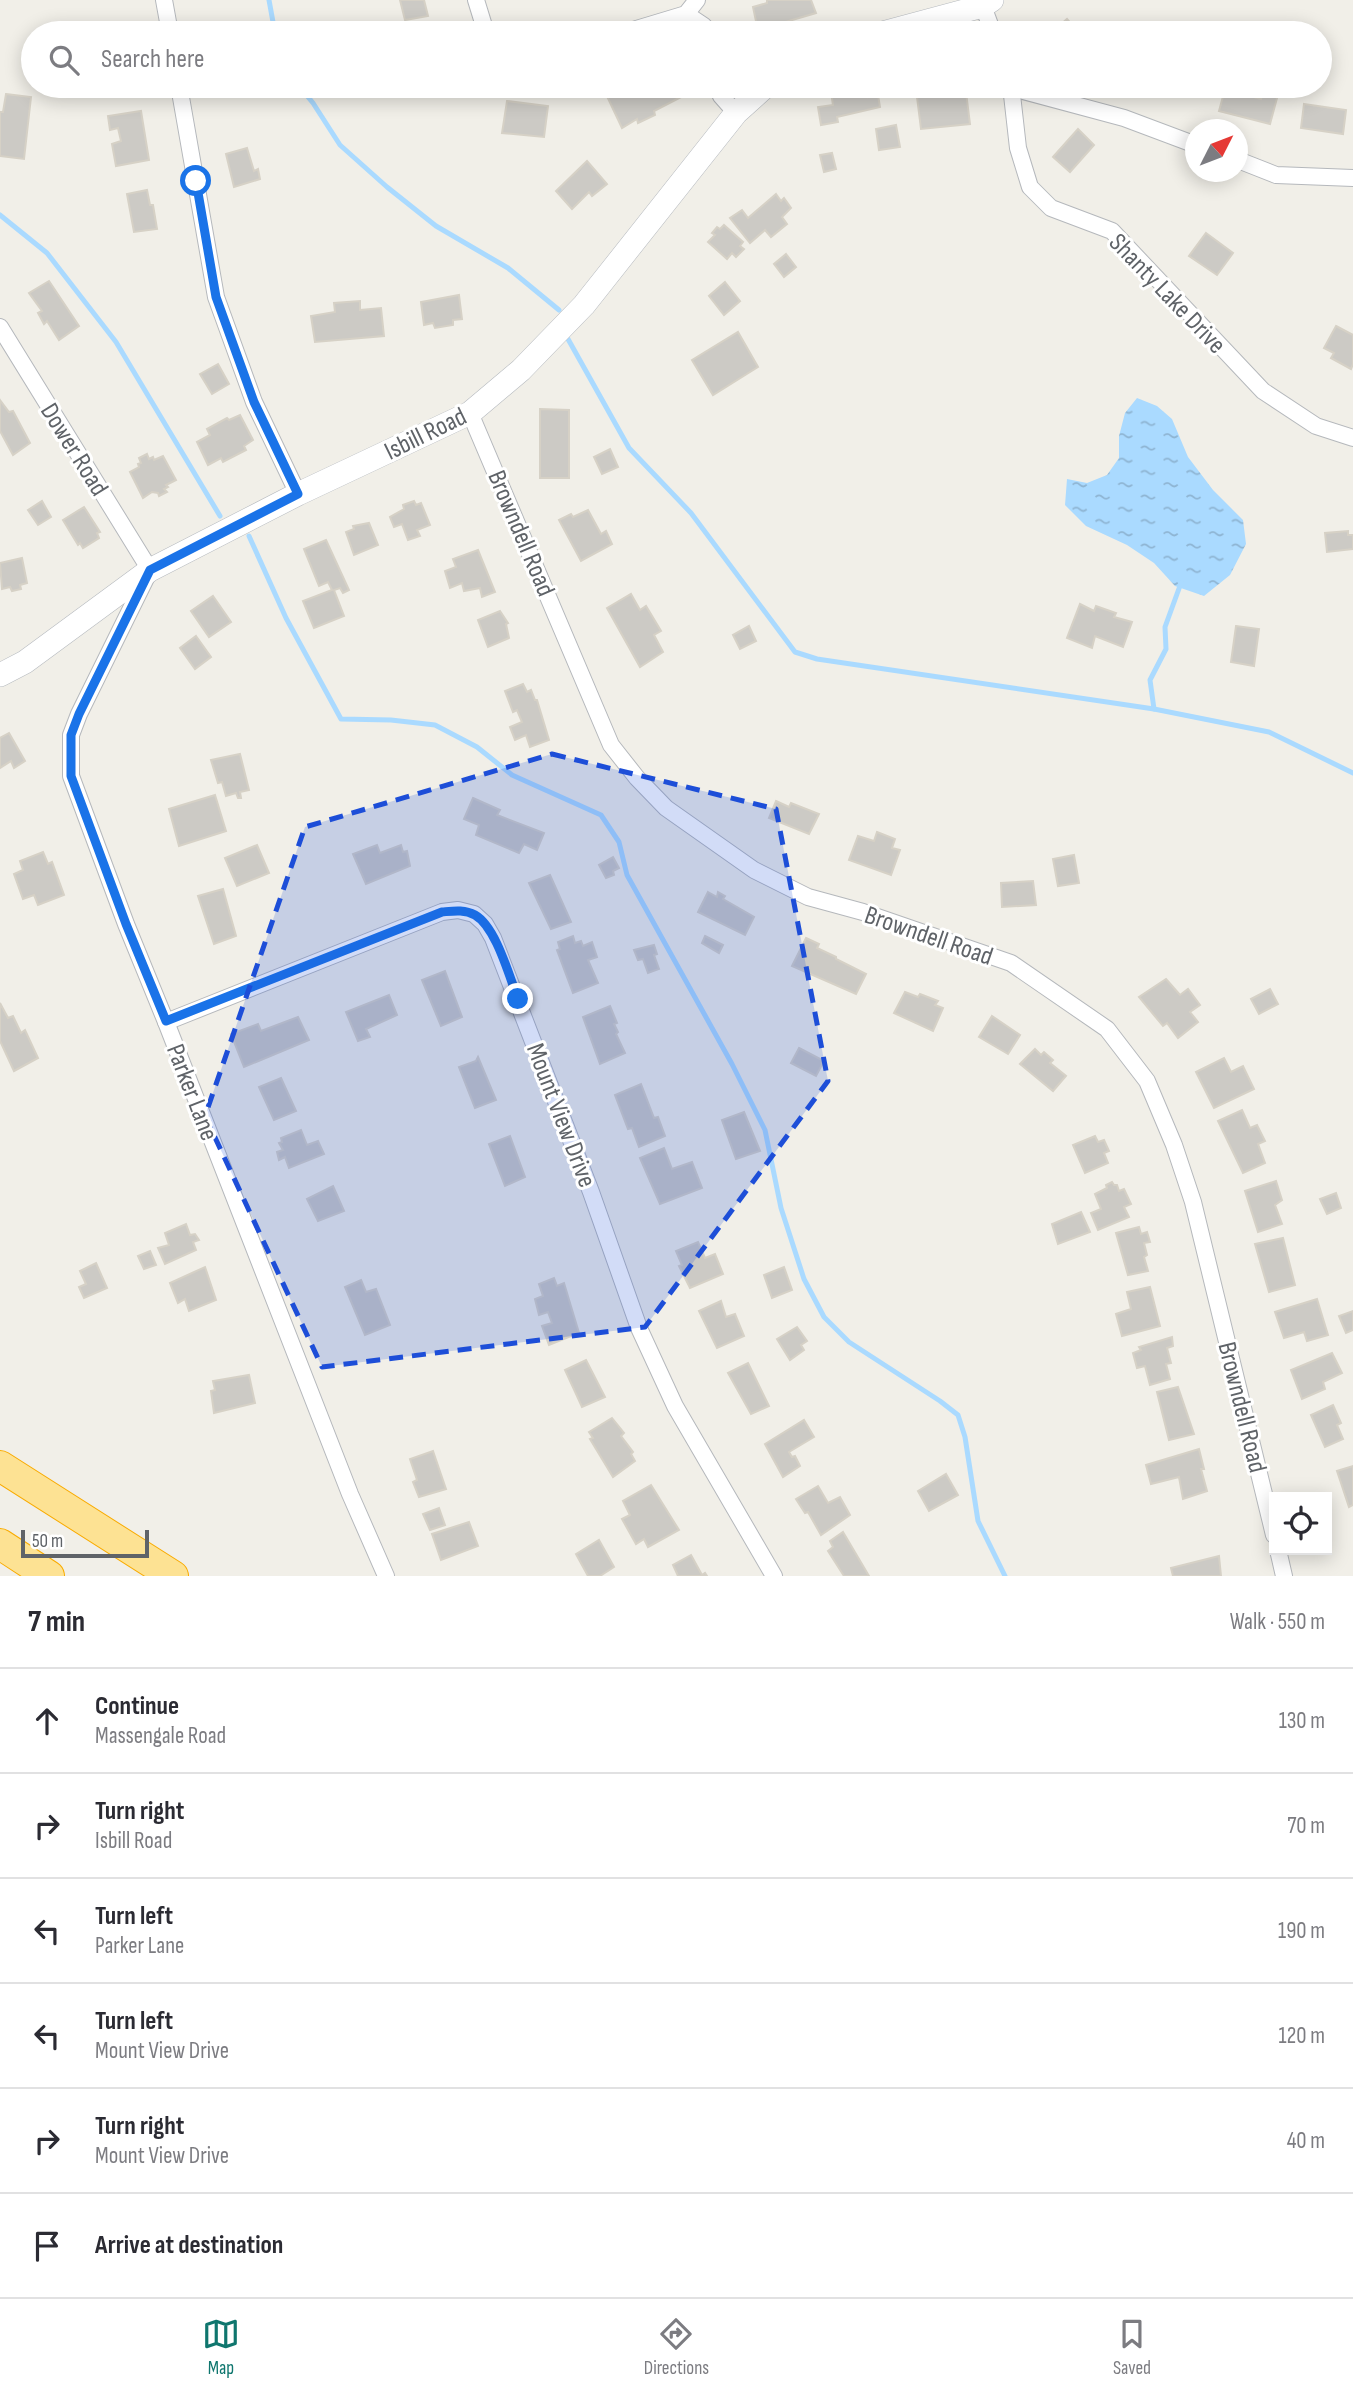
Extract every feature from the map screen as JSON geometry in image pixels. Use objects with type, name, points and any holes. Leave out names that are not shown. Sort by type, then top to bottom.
[{"type":"highway","points":[[0,1466],[173,1576]]},
{"type":"highway","points":[[0,1544],[49,1576]]},
{"type":"street","points":[[164,0],[168,21]]},
{"type":"street","points":[[476,0],[482,21]]},
{"type":"street","points":[[663,21],[686,14],[697,0]]},
{"type":"street","points":[[924,21],[987,3],[991,21]]},
{"type":"street","points":[[686,14],[696,21]]},
{"type":"street","points":[[181,98],[216,297],[254,402],[298,494]]},
{"type":"street","points":[[723,98],[736,113]]},
{"type":"street","name":"Isbill Road","points":[[0,675],[25,663],[150,570],[298,494],[471,413],[521,370],[584,306],[736,113],[752,98]]},
{"type":"street","name":"Shanty Lake Drive","points":[[1012,98],[1018,148],[1030,187],[1051,208],[1112,231],[1263,391],[1316,426],[1353,438]]},
{"type":"street","points":[[1051,98],[1124,118],[1185,141]]},
{"type":"street","points":[[1248,164],[1276,174],[1353,178]]},
{"type":"street","name":"Dower Road","points":[[0,327],[150,570]]},
{"type":"street","name":"Browndell Road","points":[[471,413],[611,745],[637,778],[666,808],[751,868],[808,897],[863,912],[1011,963],[1107,1029],[1147,1082],[1174,1146],[1193,1202],[1269,1514]]},
{"type":"street","name":"Parker Lane","points":[[150,570],[79,714],[71,735],[71,776],[126,924],[350,1494],[386,1576]]},
{"type":"street","name":"Mount View Drive","points":[[166,1021],[442,912],[458,910],[474,914],[494,938],[592,1192],[639,1328],[675,1406],[774,1576]]},
{"type":"street","points":[[1279,1555],[1284,1576]]},
{"type":"highlighted area","points":[[552,754],[776,809],[828,1081],[645,1327],[322,1367],[205,1116],[305,827]]},
{"type":"water","points":[[1137,398],[1157,406],[1172,419],[1188,457],[1213,490],[1243,520],[1246,544],[1230,575],[1204,596],[1175,586],[1154,563],[1127,545],[1086,526],[1065,505],[1067,479],[1087,483],[1107,475],[1119,458],[1119,436],[1125,413]]},
{"type":"building","points":[[400,0],[424,0],[428,16],[405,20]]},
{"type":"building","points":[[767,0],[811,0],[816,13],[789,21],[756,21],[753,7],[767,3]]},
{"type":"building","points":[[6,94],[31,98],[24,159],[0,156],[0,112],[3,112]]},
{"type":"building","points":[[608,98],[679,98],[654,111],[655,115],[638,123],[637,119],[622,128]]},
{"type":"building","points":[[832,98],[878,98],[880,107],[837,117],[838,122],[821,125],[818,107],[833,105]]},
{"type":"building","points":[[917,98],[967,98],[970,124],[921,129]]},
{"type":"building","points":[[1223,98],[1277,98],[1270,124],[1219,111]]},
{"type":"building","points":[[507,101],[548,106],[544,137],[502,133]]},
{"type":"building","points":[[1304,104],[1346,110],[1343,134],[1301,128]]},
{"type":"building","points":[[141,111],[149,160],[116,166],[112,144],[121,141],[118,128],[110,130],[108,116]]},
{"type":"building","points":[[896,125],[900,147],[879,150],[876,129]]},
{"type":"building","points":[[1078,129],[1094,145],[1070,172],[1053,157]]},
{"type":"building","points":[[247,148],[254,171],[258,169],[260,179],[234,187],[226,154]]},
{"type":"building","points":[[832,153],[836,169],[824,172],[820,155]]},
{"type":"building","points":[[587,161],[607,184],[592,196],[589,192],[572,209],[556,191]]},
{"type":"building","points":[[147,190],[157,229],[134,232],[127,194]]},
{"type":"building","points":[[776,194],[781,201],[784,198],[791,208],[782,217],[787,224],[771,237],[765,230],[750,243],[730,218],[742,210],[748,218]]},
{"type":"building","points":[[724,225],[743,242],[740,246],[744,249],[736,257],[732,253],[727,259],[708,242],[715,235],[712,233],[717,227],[720,229]]},
{"type":"building","points":[[1206,233],[1233,253],[1217,275],[1189,256]]},
{"type":"building","points":[[786,254],[796,267],[784,277],[774,264]]},
{"type":"building","points":[[49,281],[79,326],[59,340],[47,321],[44,324],[38,313],[42,311],[29,293]]},
{"type":"building","points":[[725,282],[740,301],[724,315],[709,296]]},
{"type":"building","points":[[459,295],[462,319],[453,320],[453,325],[435,328],[433,323],[424,325],[421,302]]},
{"type":"building","points":[[360,301],[360,310],[381,308],[384,336],[315,342],[311,316],[335,312],[334,303]]},
{"type":"building","points":[[1336,326],[1353,335],[1351,369],[1331,358],[1334,353],[1324,348]]},
{"type":"building","points":[[738,332],[758,367],[713,395],[692,360]]},
{"type":"building","points":[[218,364],[229,384],[212,394],[200,374]]},
{"type":"building","points":[[0,400],[9,412],[13,411],[30,443],[13,455],[0,431]]},
{"type":"building","points":[[540,409],[569,410],[569,478],[540,478]]},
{"type":"building","points":[[240,415],[253,440],[244,446],[246,450],[223,462],[221,458],[208,465],[197,442],[210,435],[207,429],[227,418],[229,420]]},
{"type":"building","points":[[610,449],[618,467],[602,474],[594,457]]},
{"type":"building","points":[[147,454],[149,459],[153,457],[154,460],[163,456],[176,480],[166,485],[168,487],[164,489],[167,492],[159,496],[158,493],[152,492],[143,498],[130,472],[139,467],[139,458]]},
{"type":"building","points":[[42,501],[51,517],[38,525],[28,510]]},
{"type":"building","points":[[414,501],[416,505],[421,503],[430,525],[417,530],[420,536],[408,540],[402,524],[394,527],[390,517],[404,509],[403,505]]},
{"type":"building","points":[[84,507],[100,532],[97,533],[99,538],[83,548],[80,543],[78,545],[63,520]]},
{"type":"building","points":[[588,510],[601,534],[606,531],[612,544],[581,561],[559,520]]},
{"type":"building","points":[[369,523],[378,545],[354,555],[346,532],[354,529],[353,526]]},
{"type":"building","points":[[1348,531],[1348,535],[1353,535],[1353,549],[1327,552],[1325,533]]},
{"type":"building","points":[[326,540],[349,590],[343,593],[340,588],[334,590],[344,616],[314,628],[303,601],[332,590],[328,582],[319,586],[304,549]]},
{"type":"building","points":[[478,550],[495,592],[482,597],[480,588],[464,591],[462,583],[450,588],[445,571],[456,567],[453,559]]},
{"type":"building","points":[[22,558],[27,583],[20,585],[21,589],[2,589],[0,563]]},
{"type":"building","points":[[631,594],[640,610],[646,606],[661,631],[654,635],[663,652],[640,667],[607,608]]},
{"type":"building","points":[[213,596],[231,622],[209,637],[191,611]]},
{"type":"building","points":[[1080,604],[1094,611],[1096,606],[1116,613],[1114,617],[1132,622],[1123,647],[1095,636],[1092,648],[1067,638]]},
{"type":"building","points":[[500,611],[508,623],[509,638],[488,647],[478,620]]},
{"type":"building","points":[[749,626],[756,641],[740,649],[733,635]]},
{"type":"building","points":[[1236,626],[1259,629],[1254,666],[1231,662]]},
{"type":"building","points":[[196,636],[211,657],[195,669],[180,648]]},
{"type":"building","points":[[523,684],[527,692],[531,690],[537,700],[549,740],[530,747],[526,735],[515,740],[510,727],[522,722],[517,710],[513,712],[505,691]]},
{"type":"building","points":[[9,733],[25,761],[14,768],[11,761],[0,768],[0,738]]},
{"type":"building","points":[[240,754],[249,790],[240,792],[241,798],[238,798],[236,793],[226,796],[222,782],[218,783],[211,760]]},
{"type":"building","points":[[215,795],[226,831],[179,846],[169,809]]},
{"type":"building","points":[[473,798],[500,810],[497,815],[544,833],[537,850],[524,844],[519,853],[476,835],[479,825],[464,819]]},
{"type":"building","points":[[776,801],[789,807],[791,803],[819,814],[809,834],[769,818]]},
{"type":"building","points":[[877,832],[895,839],[892,848],[900,850],[891,875],[849,860],[858,836],[874,841]]},
{"type":"building","points":[[257,845],[269,873],[237,886],[225,858]]},
{"type":"building","points":[[377,845],[380,853],[401,845],[403,852],[407,851],[410,866],[366,884],[353,854]]},
{"type":"building","points":[[43,852],[48,864],[52,862],[64,895],[38,905],[34,895],[23,899],[14,874],[23,870],[20,861]]},
{"type":"building","points":[[1074,855],[1079,883],[1058,886],[1053,859]]},
{"type":"building","points":[[613,857],[619,868],[613,871],[614,875],[606,878],[599,865]]},
{"type":"building","points":[[550,875],[571,922],[551,929],[529,883]]},
{"type":"building","points":[[1033,881],[1036,905],[1002,907],[1001,883]]},
{"type":"building","points":[[223,889],[236,936],[214,944],[198,896]]},
{"type":"building","points":[[708,892],[717,897],[718,892],[725,896],[723,899],[754,917],[745,935],[698,912]]},
{"type":"building","points":[[573,936],[575,943],[581,941],[583,946],[592,942],[597,957],[588,960],[598,983],[573,993],[557,950],[560,949],[558,942]]},
{"type":"building","points":[[705,936],[723,945],[719,953],[702,943]]},
{"type":"building","points":[[806,938],[819,944],[817,948],[866,974],[856,994],[792,966]]},
{"type":"building","points":[[654,945],[659,969],[648,973],[643,959],[638,960],[634,950]]},
{"type":"building","points":[[445,971],[462,1017],[441,1026],[422,980]]},
{"type":"building","points":[[1166,979],[1180,995],[1188,989],[1200,1005],[1190,1012],[1198,1022],[1178,1038],[1167,1023],[1163,1026],[1139,997]]},
{"type":"building","points":[[1270,989],[1278,1004],[1259,1014],[1251,999]]},
{"type":"building","points":[[905,992],[938,1001],[935,1005],[943,1008],[933,1031],[894,1013]]},
{"type":"building","points":[[389,995],[397,1015],[366,1029],[370,1037],[358,1041],[346,1012]]},
{"type":"building","points":[[0,1003],[8,1018],[13,1016],[21,1033],[25,1030],[38,1058],[14,1071],[0,1041]]},
{"type":"building","points":[[610,1006],[617,1023],[614,1024],[618,1032],[616,1034],[625,1053],[600,1064],[583,1017]]},
{"type":"building","points":[[992,1016],[1020,1035],[1008,1054],[979,1037]]},
{"type":"building","points":[[298,1017],[309,1040],[244,1067],[231,1034],[258,1024],[261,1031]]},
{"type":"building","points":[[799,1048],[824,1061],[816,1076],[791,1063]]},
{"type":"building","points":[[1035,1049],[1041,1055],[1044,1052],[1053,1060],[1050,1063],[1066,1076],[1053,1091],[1020,1064]]},
{"type":"building","points":[[478,1057],[496,1100],[475,1108],[459,1067],[476,1061]]},
{"type":"building","points":[[1224,1058],[1231,1072],[1243,1066],[1254,1089],[1214,1108],[1196,1072]]},
{"type":"building","points":[[281,1078],[296,1111],[274,1120],[259,1087]]},
{"type":"building","points":[[641,1084],[654,1118],[658,1117],[665,1136],[639,1147],[632,1128],[628,1129],[615,1095]]},
{"type":"building","points":[[1242,1110],[1250,1128],[1257,1125],[1265,1141],[1258,1144],[1265,1163],[1243,1173],[1218,1121]]},
{"type":"building","points":[[744,1112],[760,1151],[736,1159],[722,1120]]},
{"type":"building","points":[[301,1130],[307,1145],[318,1141],[324,1154],[289,1168],[285,1157],[279,1160],[277,1152],[283,1150],[279,1143],[282,1142],[281,1138]]},
{"type":"building","points":[[510,1136],[525,1177],[505,1186],[489,1144]]},
{"type":"building","points":[[1095,1136],[1098,1142],[1104,1140],[1109,1151],[1104,1153],[1108,1163],[1085,1173],[1073,1145]]},
{"type":"building","points":[[664,1148],[672,1169],[692,1162],[702,1188],[660,1204],[640,1158]]},
{"type":"building","points":[[1276,1181],[1282,1200],[1275,1205],[1282,1224],[1258,1232],[1245,1191]]},
{"type":"building","points":[[1112,1182],[1117,1185],[1119,1191],[1124,1189],[1131,1204],[1124,1207],[1129,1217],[1098,1230],[1091,1213],[1101,1209],[1095,1194]]},
{"type":"building","points":[[333,1186],[344,1211],[318,1221],[307,1199]]},
{"type":"building","points":[[1336,1193],[1341,1208],[1327,1214],[1320,1199]]},
{"type":"building","points":[[1081,1212],[1090,1232],[1058,1244],[1052,1224]]},
{"type":"building","points":[[186,1224],[190,1235],[195,1234],[199,1240],[193,1242],[196,1250],[165,1264],[158,1248],[169,1245],[165,1233]]},
{"type":"building","points":[[1139,1227],[1141,1234],[1147,1232],[1150,1242],[1144,1243],[1148,1271],[1128,1275],[1116,1233]]},
{"type":"building","points":[[1283,1238],[1295,1285],[1269,1292],[1255,1244]]},
{"type":"building","points":[[698,1242],[705,1258],[715,1254],[723,1274],[690,1288],[679,1266],[682,1265],[676,1251]]},
{"type":"building","points":[[150,1251],[156,1265],[144,1269],[138,1256]]},
{"type":"building","points":[[96,1263],[107,1288],[84,1298],[79,1287],[86,1284],[80,1271]]},
{"type":"building","points":[[205,1267],[216,1300],[189,1311],[185,1299],[178,1303],[170,1283]]},
{"type":"building","points":[[784,1267],[792,1290],[772,1298],[764,1275]]},
{"type":"building","points":[[554,1278],[557,1286],[564,1283],[579,1333],[549,1345],[542,1326],[552,1323],[548,1312],[539,1315],[535,1299],[543,1296],[539,1284]]},
{"type":"building","points":[[361,1280],[366,1292],[376,1289],[390,1325],[365,1335],[345,1287]]},
{"type":"building","points":[[1150,1287],[1160,1326],[1122,1336],[1116,1314],[1131,1309],[1127,1292]]},
{"type":"building","points":[[1317,1299],[1328,1335],[1307,1341],[1304,1332],[1284,1338],[1275,1312]]},
{"type":"building","points":[[721,1301],[726,1317],[735,1314],[744,1336],[717,1348],[699,1311]]},
{"type":"building","points":[[1353,1311],[1353,1330],[1346,1333],[1339,1316]]},
{"type":"building","points":[[797,1327],[807,1341],[801,1345],[804,1350],[790,1360],[777,1339]]},
{"type":"building","points":[[1172,1337],[1173,1346],[1167,1348],[1171,1363],[1166,1364],[1170,1379],[1150,1385],[1145,1366],[1137,1368],[1133,1353],[1141,1350],[1139,1347]]},
{"type":"building","points":[[1332,1353],[1342,1373],[1323,1382],[1325,1389],[1302,1399],[1291,1370]]},
{"type":"building","points":[[586,1360],[605,1397],[582,1407],[565,1370]]},
{"type":"building","points":[[748,1363],[769,1406],[751,1414],[728,1373]]},
{"type":"building","points":[[249,1375],[255,1403],[214,1413],[211,1391],[215,1390],[213,1381]]},
{"type":"building","points":[[1178,1387],[1194,1434],[1169,1440],[1157,1392]]},
{"type":"building","points":[[1333,1405],[1341,1423],[1337,1425],[1343,1439],[1325,1447],[1311,1415]]},
{"type":"building","points":[[612,1418],[624,1433],[621,1436],[633,1452],[631,1454],[635,1461],[613,1477],[590,1439],[593,1438],[589,1432]]},
{"type":"building","points":[[804,1420],[814,1437],[789,1452],[792,1457],[795,1456],[800,1466],[783,1477],[765,1444]]},
{"type":"building","points":[[1199,1449],[1207,1491],[1183,1499],[1179,1477],[1151,1484],[1146,1465]]},
{"type":"building","points":[[433,1451],[446,1489],[419,1497],[413,1482],[417,1480],[410,1459]]},
{"type":"building","points":[[1353,1466],[1353,1505],[1349,1507],[1337,1471]]},
{"type":"building","points":[[946,1474],[958,1495],[929,1511],[918,1491]]},
{"type":"building","points":[[651,1485],[679,1530],[648,1547],[644,1539],[636,1544],[622,1519],[630,1515],[623,1501]]},
{"type":"building","points":[[818,1486],[828,1503],[840,1497],[850,1515],[821,1535],[808,1512],[805,1513],[796,1499]]},
{"type":"building","points":[[439,1508],[445,1525],[430,1530],[423,1514]]},
{"type":"building","points":[[469,1522],[478,1546],[441,1560],[432,1534]]},
{"type":"building","points":[[843,1532],[869,1576],[844,1576],[828,1551],[833,1547],[830,1541]]},
{"type":"building","points":[[599,1540],[614,1567],[600,1576],[588,1576],[576,1554]]},
{"type":"building","points":[[691,1555],[702,1575],[705,1573],[707,1576],[678,1576],[673,1565]]},
{"type":"building","points":[[1219,1556],[1221,1576],[1173,1576],[1171,1568]]},
{"type":"waterway","points":[[269,0],[273,21]]},
{"type":"waterway","points":[[309,98],[340,145],[387,187],[436,226],[508,268],[559,310]]},
{"type":"waterway","points":[[0,215],[47,253],[116,342],[220,516]]},
{"type":"waterway","points":[[568,339],[629,448],[691,513],[795,652],[817,659],[1154,709],[1269,732],[1353,773]]},
{"type":"waterway","points":[[249,536],[286,618],[341,719],[391,720],[435,725],[477,747],[512,775],[601,815],[619,842],[627,875],[732,1064],[765,1130],[781,1208],[804,1279],[824,1317],[849,1342],[958,1415],[965,1437],[978,1521],[1005,1576]]},
{"type":"waterway","points":[[1154,709],[1150,680],[1166,649],[1165,627],[1181,583]]},
{"type":"route","points":[[196,181],[216,297],[254,402],[298,494],[150,570],[102,662],[79,714],[71,735],[71,776],[126,924],[166,1021],[442,912],[458,910],[474,914],[485,924],[494,938],[518,999]]}]
